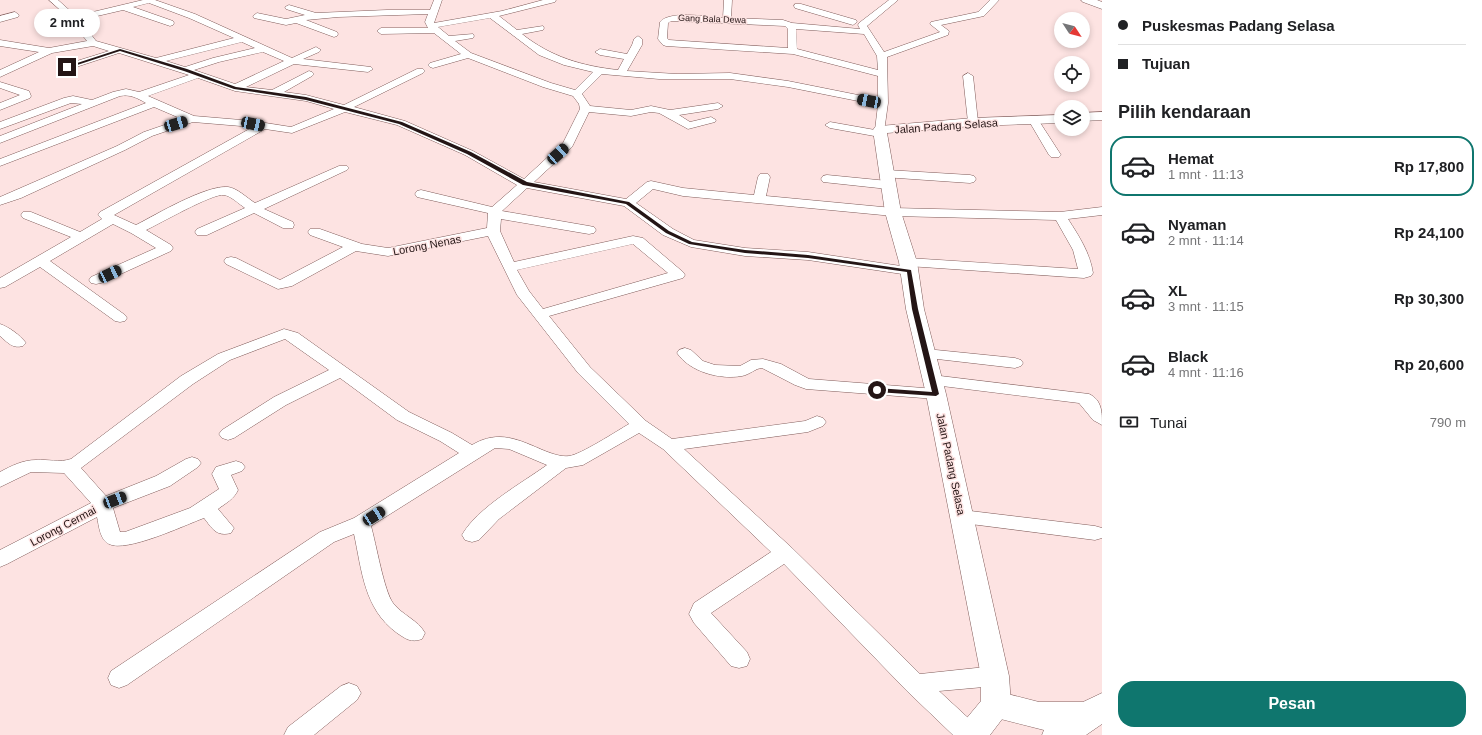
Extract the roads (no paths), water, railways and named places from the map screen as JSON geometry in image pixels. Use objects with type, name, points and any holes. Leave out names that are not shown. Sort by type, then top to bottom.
[{"type":"main road","points":[[1087,0],[1102,6]]},
{"type":"main road","points":[[995,691],[1039,716],[1095,711]]},
{"type":"main road","points":[[1058,735],[1095,711]]},
{"type":"street","points":[[52,0],[82,27],[93,43]]},
{"type":"street","points":[[438,0],[429,22],[434,28],[468,55],[547,85],[577,94],[584,104],[585,109],[568,145],[525,184],[495,219]]},
{"type":"street","points":[[520,0],[526,7]]},
{"type":"street","points":[[381,31],[434,28],[552,0]]},
{"type":"street","points":[[727,19],[728,0]]},
{"type":"street","points":[[864,28],[894,0]]},
{"type":"street","points":[[882,56],[945,33],[945,31],[934,24],[981,14],[995,0]]},
{"type":"street","points":[[74,19],[148,1],[192,16],[291,61],[368,69]]},
{"type":"street","points":[[798,6],[864,28],[882,56],[883,103],[880,132],[830,125]]},
{"type":"street","points":[[124,7],[170,23]]},
{"type":"street","points":[[289,7],[315,16]]},
{"type":"street","points":[[257,16],[282,22],[315,16],[388,12],[432,12]]},
{"type":"street","points":[[0,19],[15,15]]},
{"type":"street","points":[[492,15],[525,43],[552,57],[575,65],[621,72],[694,77],[729,76],[800,87],[883,103]]},
{"type":"street","name":"Gang Bala Dewa","points":[[666,43],[662,39],[664,22],[666,20],[679,18],[771,22],[783,23],[790,26],[864,28]]},
{"type":"street","points":[[297,20],[334,34]]},
{"type":"street","points":[[790,26],[792,28],[793,51]]},
{"type":"street","points":[[515,33],[540,28]]},
{"type":"street","points":[[447,38],[470,36]]},
{"type":"street","points":[[621,72],[637,45],[638,39]]},
{"type":"street","points":[[157,62],[243,40]]},
{"type":"street","points":[[0,42],[48,51]]},
{"type":"street","points":[[0,74],[48,51],[93,43],[185,70],[236,88],[306,98],[401,123],[492,164],[525,184],[628,203],[668,232],[684,241],[699,245],[745,252],[808,256],[909,267],[1084,274],[1086,273],[1085,267],[1074,238],[1060,216]]},
{"type":"street","points":[[665,55],[666,43],[793,51],[882,74]]},
{"type":"street","points":[[185,70],[216,60],[263,49]]},
{"type":"street","points":[[67,67],[120,50]]},
{"type":"street","points":[[236,88],[316,50]]},
{"type":"street","points":[[600,52],[630,57]]},
{"type":"street","points":[[433,65],[468,55]]},
{"type":"street","points":[[577,94],[600,70]]},
{"type":"street","points":[[0,140],[122,93],[140,95],[154,103],[192,119],[253,124],[292,130],[345,108],[420,71]]},
{"type":"street","points":[[274,93],[309,74]]},
{"type":"street","points":[[140,95],[198,75]]},
{"type":"street","points":[[968,76],[973,122]]},
{"type":"street","points":[[0,85],[25,93],[26,96],[0,107]]},
{"type":"street","points":[[0,126],[71,99],[94,104]]},
{"type":"street","points":[[0,163],[154,103]]},
{"type":"street","points":[[585,109],[631,113],[651,109],[670,113],[718,106]]},
{"type":"street","points":[[670,113],[688,126],[711,120]]},
{"type":"street","points":[[1090,117],[1101,117]]},
{"type":"street","points":[[0,201],[17,195],[121,148],[148,134],[192,119]]},
{"type":"street","name":"Jalan Padang Selasa","points":[[995,691],[962,517],[934,387],[915,309],[909,267],[894,212],[880,132],[973,122],[1054,120]]},
{"type":"street","points":[[1034,121],[1055,155]]},
{"type":"street","points":[[96,280],[166,248],[136,230],[104,215],[263,126]]},
{"type":"street","points":[[202,232],[343,168]]},
{"type":"street","points":[[759,199],[764,177]]},
{"type":"street","points":[[827,179],[970,179]]},
{"type":"street","points":[[628,203],[650,185],[683,192],[894,212],[1060,216],[1102,211]]},
{"type":"street","points":[[136,230],[204,196],[219,191],[228,191],[253,208],[288,225]]},
{"type":"street","points":[[421,194],[495,219],[590,230]]},
{"type":"street","points":[[27,215],[81,237]]},
{"type":"street","points":[[0,284],[112,219]]},
{"type":"street","points":[[495,219],[510,267],[522,292],[584,370],[640,425],[670,445],[785,554],[915,684],[971,735],[995,691],[915,684]]},
{"type":"street","name":"Lorong Nenas","points":[[315,232],[354,247],[375,252],[395,252],[495,219]]},
{"type":"street","points":[[510,267],[632,240],[638,241],[678,275],[540,314]]},
{"type":"street","points":[[231,261],[278,285],[286,283],[354,247]]},
{"type":"street","points":[[41,261],[120,318]]},
{"type":"street","points":[[0,329],[18,343]]},
{"type":"street","points":[[0,481],[25,467],[69,467],[82,460],[186,380],[224,357],[279,335],[286,334],[293,336],[403,416],[446,437],[472,452]]},
{"type":"street","points":[[685,354],[697,364],[708,368],[744,371],[759,362],[784,372],[792,378],[806,384],[934,387],[1082,398],[1087,400],[1097,415],[1102,419]]},
{"type":"street","points":[[926,354],[1015,363]]},
{"type":"street","points":[[228,434],[280,401],[340,371]]},
{"type":"street","points":[[670,445],[808,426],[817,422]]},
{"type":"street","points":[[119,678],[327,537],[361,523],[472,452],[496,442],[508,444],[554,461],[570,463],[578,461],[640,425]]},
{"type":"street","points":[[472,535],[492,514],[563,462]]},
{"type":"street","name":"Lorong Cermai","points":[[0,559],[104,505],[163,481],[192,463]]},
{"type":"street","points":[[69,467],[104,505],[111,535],[118,540],[133,537],[206,508],[228,492],[220,474],[222,471],[236,468]]},
{"type":"street","points":[[206,508],[224,528]]},
{"type":"street","points":[[962,517],[1095,533]]},
{"type":"street","points":[[361,523],[379,598],[393,619],[414,633]]},
{"type":"street","points":[[740,659],[702,617],[700,614],[701,609],[785,554]]},
{"type":"street","points":[[296,735],[349,693]]}]
